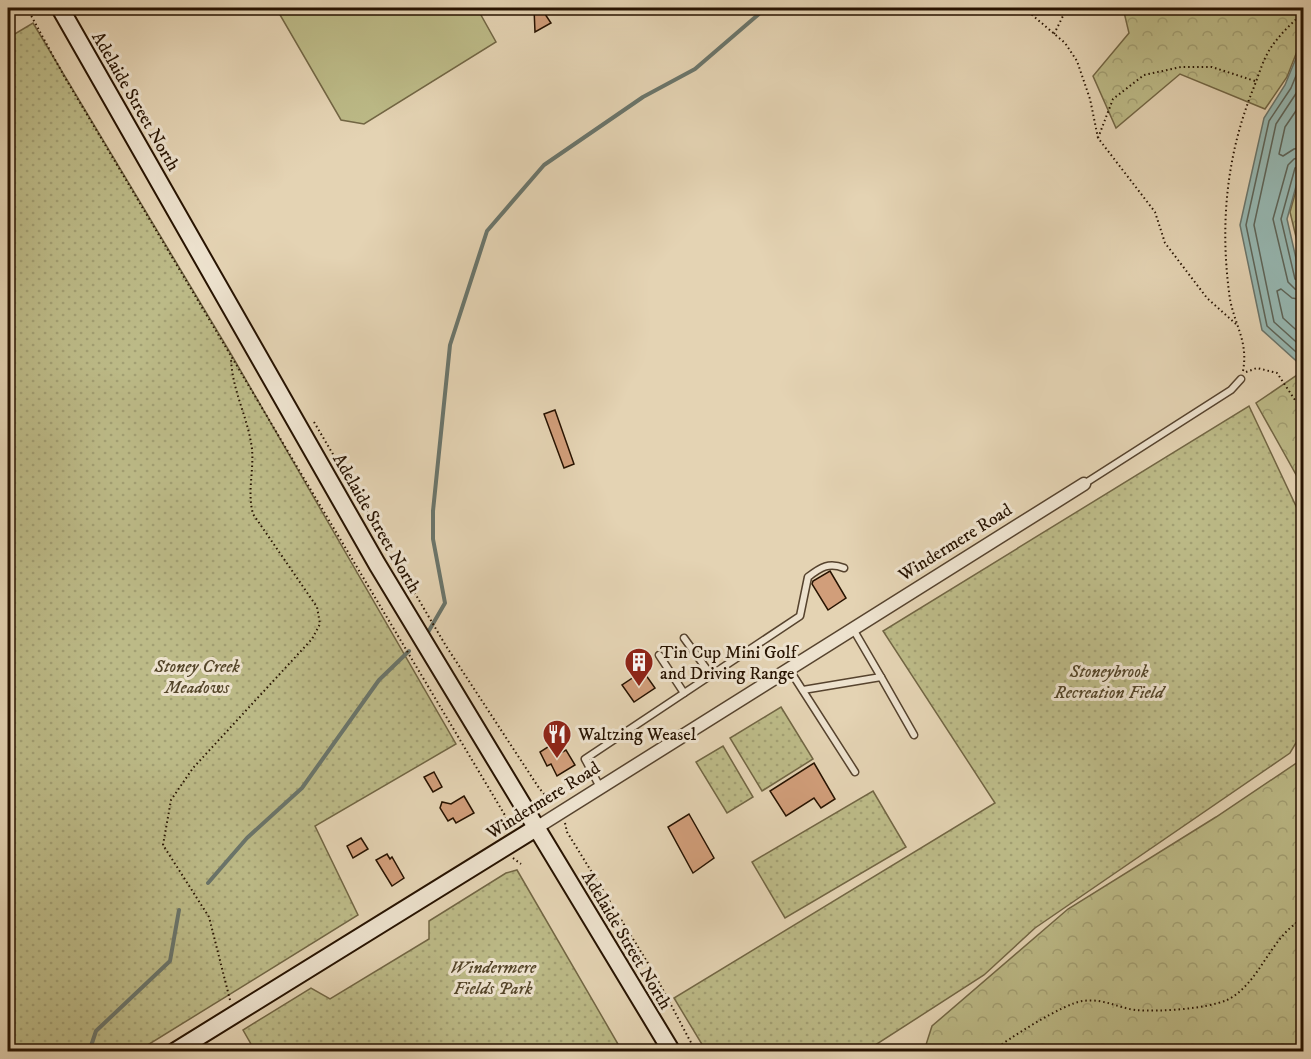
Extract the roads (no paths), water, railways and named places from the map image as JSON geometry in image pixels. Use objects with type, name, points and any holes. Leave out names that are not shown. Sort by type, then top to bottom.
[{"type":"main road","name":"Adelaide Street North","points":[[60,8],[377,564],[672,1052]]},
{"type":"main road","name":"Windermere Road","points":[[174,1052],[536,828]]},
{"type":"street","name":"Windermere Road","points":[[536,828],[1084,484]]},
{"type":"lane","points":[[1084,484],[1231,390],[1241,379]]},
{"type":"lane","points":[[600,788],[585,759],[800,616],[808,577],[820,568],[833,564],[844,568]]},
{"type":"lane","points":[[853,629],[914,735]]},
{"type":"lane","points":[[684,638],[711,675]]},
{"type":"lane","points":[[659,655],[684,693]]},
{"type":"lane","points":[[789,669],[855,772]]},
{"type":"lane","points":[[803,690],[881,677]]},
{"type":"water","points":[[1303,41],[1303,161],[1287,219],[1303,289],[1303,367],[1262,330],[1240,225],[1264,118],[1285,85]]},
{"type":"waterway","points":[[427,634],[445,603],[433,539],[433,511],[450,345],[487,231],[544,165],[643,97],[695,69],[766,8]]},
{"type":"waterway","points":[[208,883],[247,838],[302,788],[379,680],[409,651]]},
{"type":"waterway","points":[[89,1052],[96,1031],[170,961],[179,910]]},
{"type":"waterway","points":[[33,1052],[45,1052]]},
{"type":"place","name":"Tin Cup Mini Golf and Driving Range","points":[[639,688]]},
{"type":"place","name":"Waltzing Weasel","points":[[557,760]]},
{"type":"park label","name":"Stoney Creek Meadows","points":[[197,676]]},
{"type":"park label","name":"Stoneybrook Recreation Field","points":[[1109,681]]},
{"type":"park label","name":"Windermere Fields Park","points":[[493,977]]}]
